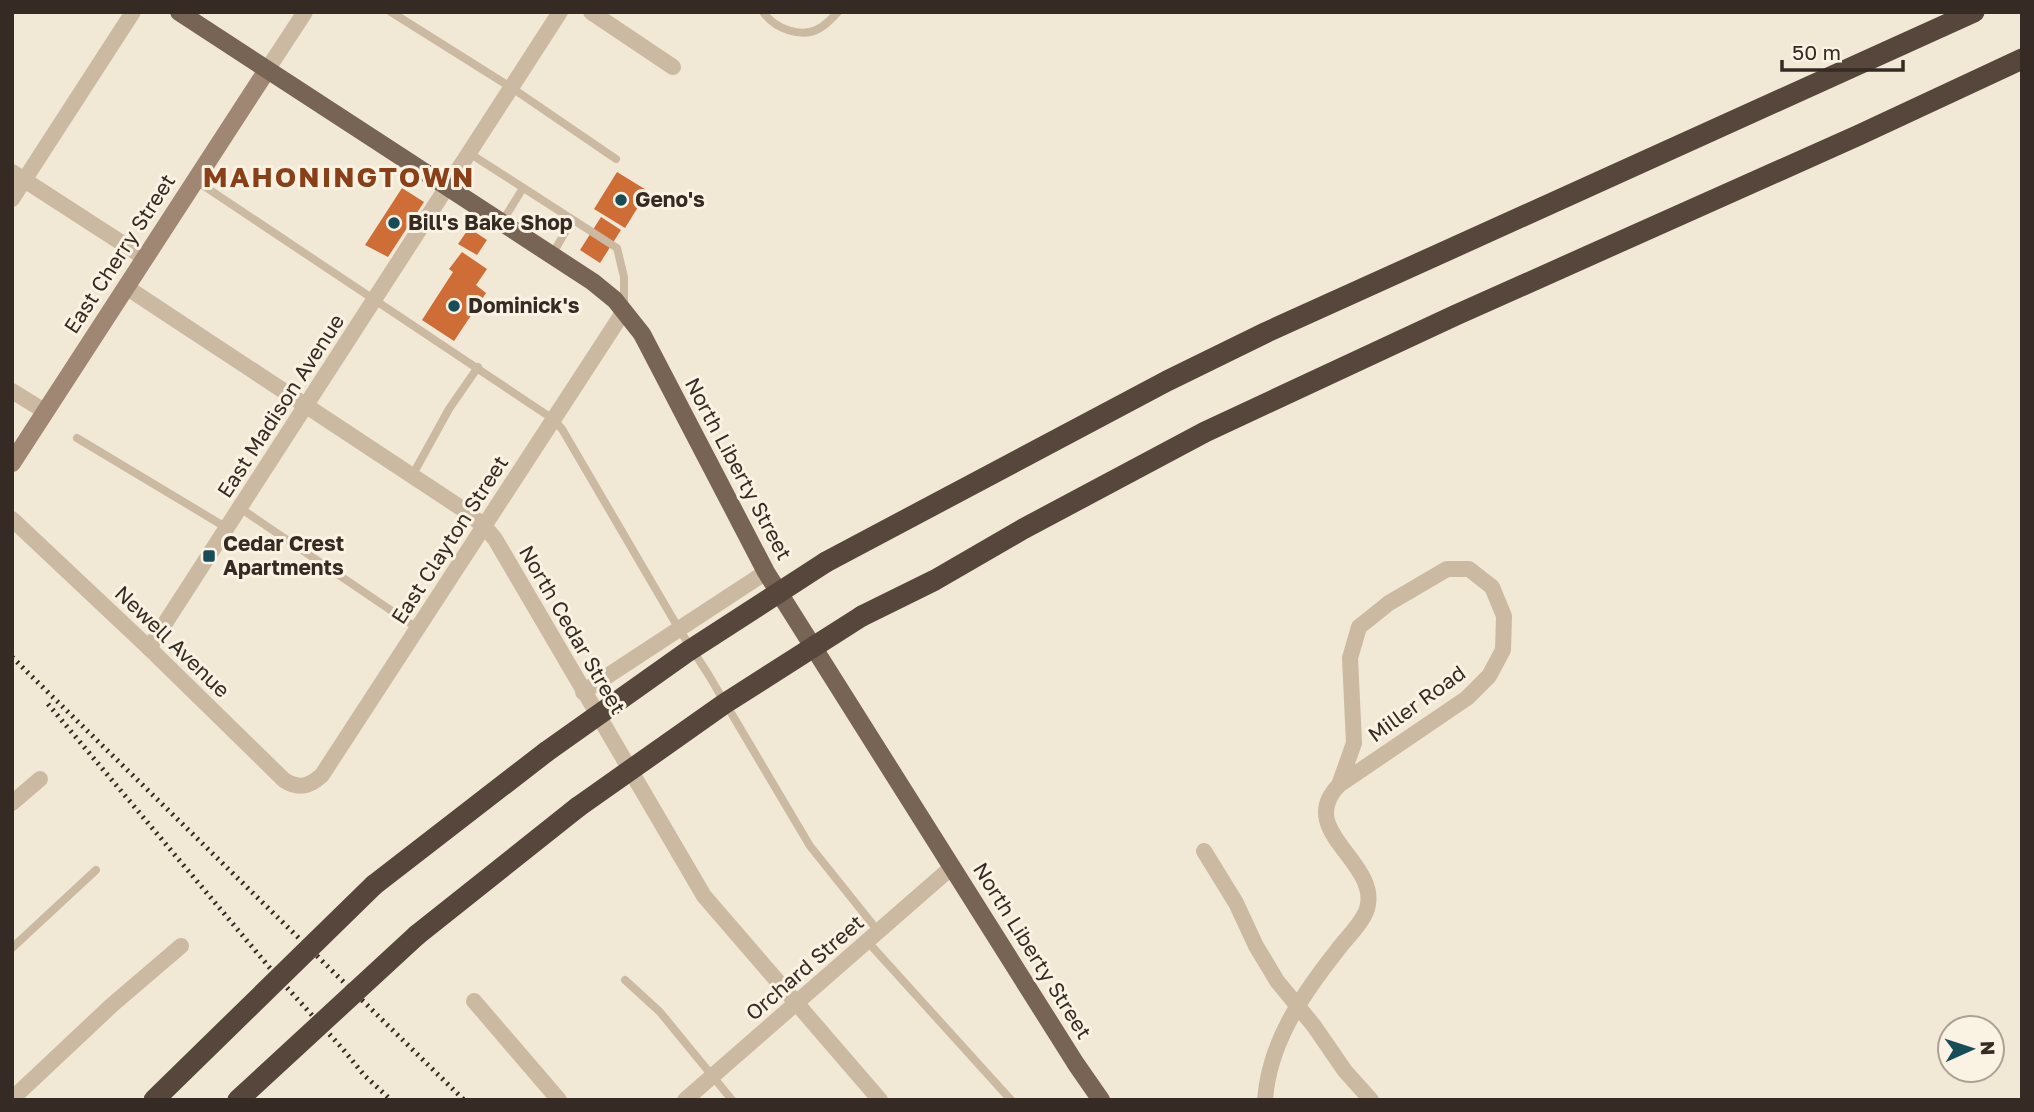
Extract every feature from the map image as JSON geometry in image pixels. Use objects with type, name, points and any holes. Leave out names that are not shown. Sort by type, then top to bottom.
[{"type":"highway","points":[[154,1100],[374,885],[546,752],[687,652],[826,562],[1095,418],[1267,332],[1974,12]]},
{"type":"highway","points":[[238,1100],[417,935],[578,807],[724,704],[862,616],[935,580],[1080,498],[1205,432],[1456,315],[2022,59]]},
{"type":"main road","name":"North Liberty Street","points":[[178,12],[552,255],[605,291],[624,311],[649,347],[766,572],[1101,1100]]},
{"type":"street","points":[[12,199],[18,176],[132,12]]},
{"type":"street","points":[[267,70],[306,12]]},
{"type":"street","name":"East Madison Avenue","points":[[149,648],[560,12]]},
{"type":"street","points":[[591,12],[673,67]]},
{"type":"street","name":"East Cherry Street","points":[[12,463],[267,70]]},
{"type":"street","points":[[18,176],[145,258]]},
{"type":"street","name":"North Cedar Street","points":[[126,287],[484,526],[495,539],[704,896],[880,1100]]},
{"type":"street","name":"East Clayton Street","points":[[306,786],[322,775],[624,311]]},
{"type":"street","points":[[12,391],[46,412]]},
{"type":"street","name":"Newell Avenue","points":[[12,519],[285,780],[291,785],[306,786]]},
{"type":"street","name":"Miller Road","points":[[1265,1100],[1271,1065],[1280,1038],[1317,976],[1367,910],[1366,880],[1331,834],[1327,805],[1331,793],[1467,698],[1489,676],[1503,650],[1504,616],[1492,587],[1469,569],[1447,569],[1389,603],[1359,627],[1350,657],[1353,743],[1339,785]]},
{"type":"street","points":[[583,692],[766,572]]},
{"type":"street","points":[[12,803],[40,779]]},
{"type":"street","points":[[1204,851],[1236,903],[1256,946],[1277,981],[1345,1071],[1371,1100]]},
{"type":"street","name":"Orchard Street","points":[[685,1100],[952,867]]},
{"type":"street","points":[[12,1099],[112,1005],[181,946]]},
{"type":"street","points":[[474,1001],[559,1100]]},
{"type":"lane","points":[[391,12],[512,88],[616,159]]},
{"type":"lane","points":[[763,12],[776,24],[797,32],[819,29],[838,12]]},
{"type":"lane","points":[[469,153],[617,248],[624,277],[624,311]]},
{"type":"lane","points":[[195,180],[554,419],[810,846],[873,936],[1011,1100]]},
{"type":"lane","points":[[502,222],[523,188]]},
{"type":"lane","points":[[552,255],[572,220]]},
{"type":"lane","points":[[412,476],[449,410],[478,367]]},
{"type":"lane","points":[[76,438],[227,528]]},
{"type":"lane","points":[[240,508],[417,628]]},
{"type":"lane","points":[[12,948],[96,870]]},
{"type":"lane","points":[[625,981],[660,1012],[732,1100]]},
{"type":"building","name":"Geno's","points":[[617,172],[648,191],[625,228],[594,209]]},
{"type":"building","name":"Bill's Bake Shop","points":[[402,188],[424,202],[388,257],[365,245]]},
{"type":"building","points":[[601,217],[621,230],[600,263],[580,250]]},
{"type":"building","points":[[469,228],[487,240],[477,255],[458,244]]},
{"type":"building","name":"Dominick's","points":[[462,252],[487,269],[476,285],[486,293],[454,341],[422,320],[453,272],[449,269]]},
{"type":"railway","points":[[12,657],[464,1100]]},
{"type":"railway","points":[[48,704],[280,980],[364,1075],[391,1100]]},
{"type":"place","name":"Geno's","points":[[621,200]]},
{"type":"place","name":"Bill's Bake Shop","points":[[394,223]]},
{"type":"place","name":"Dominick's","points":[[454,306]]},
{"type":"place","name":"Cedar Crest Apartments","points":[[209,556]]},
{"type":"district","name":"MAHONINGTOWN","points":[[339,177]]}]
